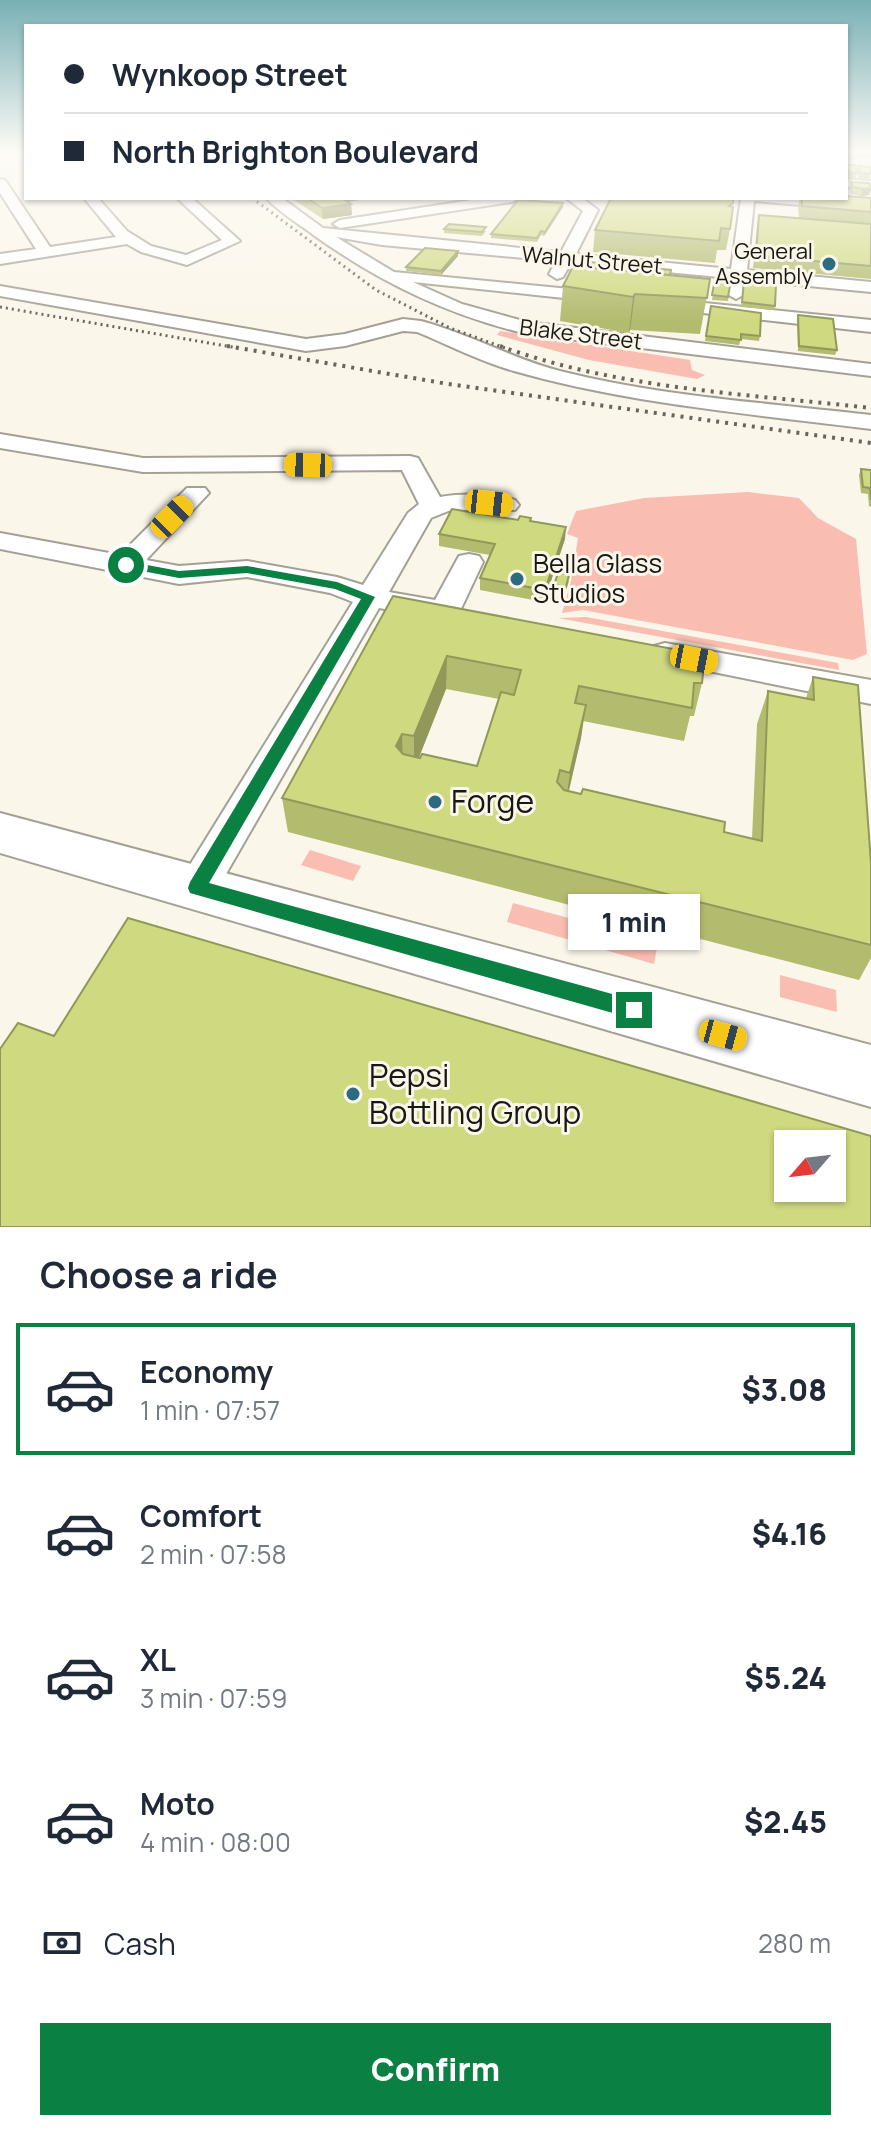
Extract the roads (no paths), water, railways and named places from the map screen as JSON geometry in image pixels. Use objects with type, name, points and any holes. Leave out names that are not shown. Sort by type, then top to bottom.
[{"type":"main road","points":[[0,833],[871,1076]]},
{"type":"street","points":[[17,208],[46,253]]},
{"type":"street","points":[[100,208],[122,234],[146,249],[187,260],[232,241],[195,208]]},
{"type":"street","name":"Blake Street","points":[[287,208],[381,274],[445,306],[527,328],[679,340],[700,355],[769,353],[856,368]]},
{"type":"street","points":[[314,228],[443,208]]},
{"type":"street","points":[[462,208],[476,216],[385,231],[529,244]]},
{"type":"street","points":[[527,328],[590,208]]},
{"type":"street","points":[[750,210],[769,212],[771,208]]},
{"type":"street","points":[[778,208],[799,209]]},
{"type":"street","points":[[750,210],[820,208]]},
{"type":"street","points":[[734,311],[750,210]]},
{"type":"street","name":"Walnut Street","points":[[314,228],[382,240],[871,287]]},
{"type":"street","points":[[0,259],[130,239]]},
{"type":"street","points":[[381,274],[612,299]]},
{"type":"street","points":[[0,291],[306,345],[345,340],[403,325],[421,327],[504,361],[567,379],[632,392],[871,422]]},
{"type":"street","points":[[643,302],[689,310],[734,311],[871,326]]},
{"type":"street","points":[[0,441],[143,465],[410,463],[433,507]]},
{"type":"street","points":[[126,565],[196,493]]},
{"type":"street","points":[[197,888],[419,515],[433,507],[471,501],[506,505]]},
{"type":"street","points":[[0,541],[179,575],[247,569],[337,586],[368,597],[476,617]]},
{"type":"street","points":[[445,611],[469,562]]},
{"type":"street","points":[[632,647],[871,692]]},
{"type":"railway","points":[[266,208],[376,290],[450,328],[505,348]]},
{"type":"railway","points":[[0,307],[238,348]]},
{"type":"railway","points":[[227,346],[448,384],[871,443]]},
{"type":"railway","points":[[500,346],[590,372],[636,381],[871,408]]},
{"type":"place","name":"General Assembly","points":[[829,264]]},
{"type":"place","name":"Bella Glass Studios","points":[[517,579]]},
{"type":"place","name":"Forge","points":[[435,802]]},
{"type":"place","name":"Pepsi Bottling Group","points":[[353,1094]]}]
